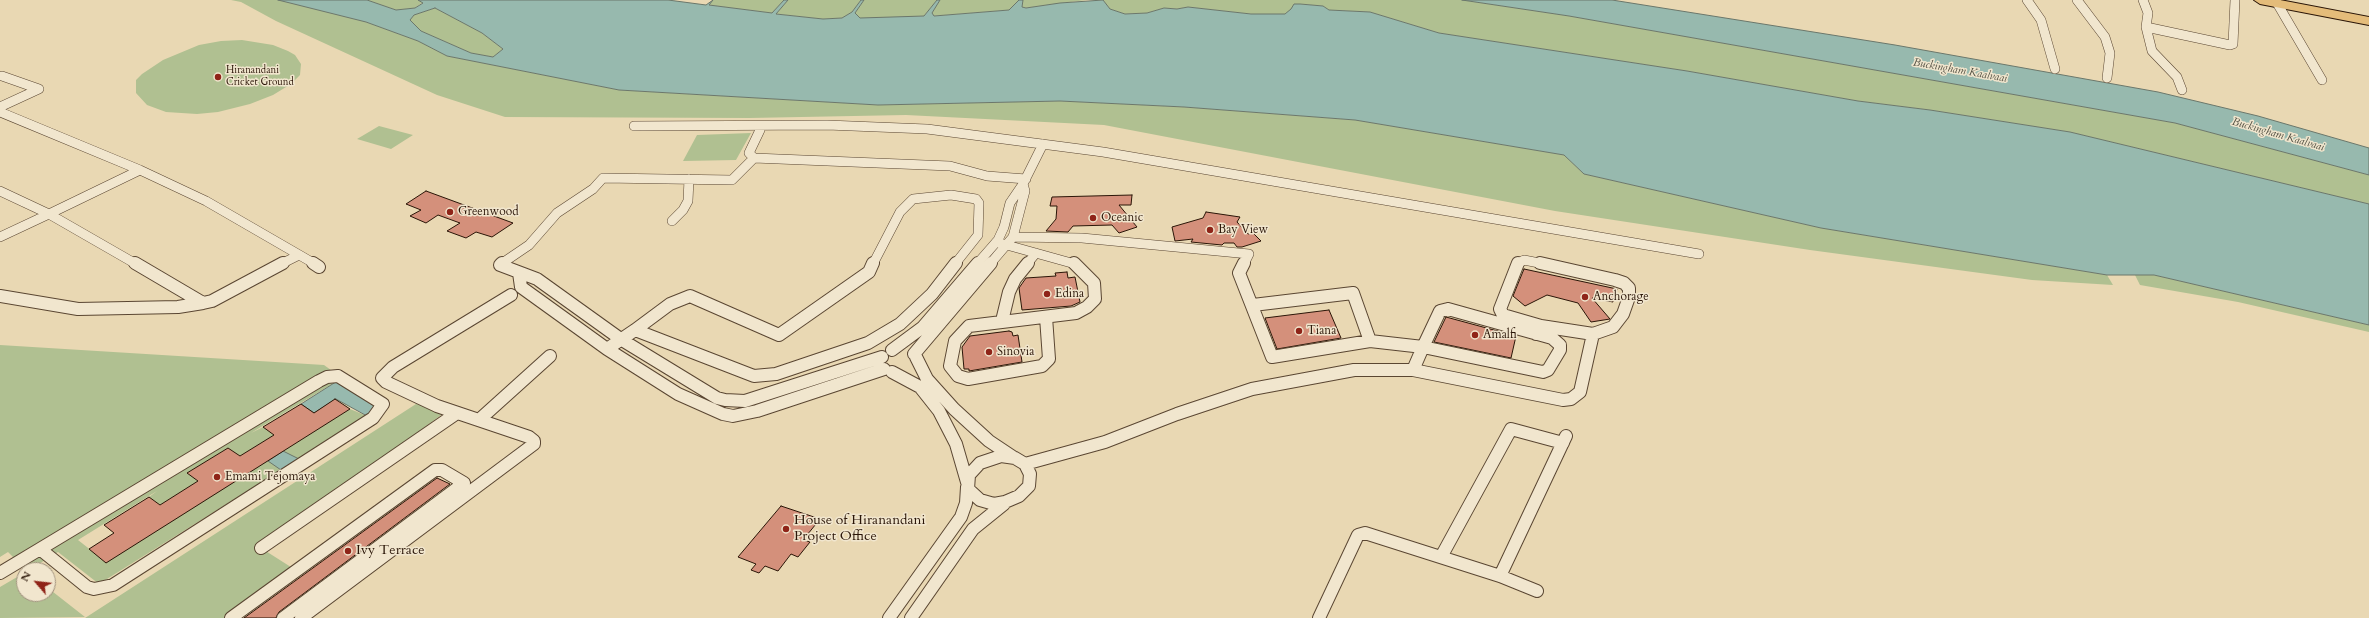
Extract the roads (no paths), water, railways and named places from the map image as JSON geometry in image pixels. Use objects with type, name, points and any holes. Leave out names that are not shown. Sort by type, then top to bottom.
[{"type":"main road","points":[[2260,0],[2282,2],[2369,16]]},
{"type":"main road","points":[[2282,2],[2369,21]]},
{"type":"street","points":[[2027,0],[2041,20],[2055,69]]},
{"type":"street","points":[[2077,0],[2105,37],[2110,53],[2107,78]]},
{"type":"street","points":[[2143,0],[2148,13],[2146,27],[2152,50],[2177,77],[2182,90]]},
{"type":"street","points":[[2146,27],[2230,45],[2233,44],[2235,0]]},
{"type":"street","points":[[2282,2],[2322,80]]},
{"type":"street","points":[[0,107],[39,89],[2,76]]},
{"type":"street","points":[[0,112],[140,170],[206,201],[297,256],[319,267]]},
{"type":"street","points":[[634,126],[827,125],[928,129],[1044,144],[1311,187],[1699,254]]},
{"type":"street","points":[[760,130],[749,153],[754,158],[950,166],[987,176],[1025,181]]},
{"type":"street","points":[[1005,242],[1004,227],[1010,203],[1025,181],[1044,144]]},
{"type":"street","points":[[754,158],[740,174],[732,180],[603,178],[593,189],[557,212],[529,245],[500,265],[537,279],[622,340],[717,398],[735,402],[745,401],[887,354],[907,349],[915,355],[927,379],[954,409],[989,441],[1022,462],[1030,474],[1029,486],[1020,496],[988,515],[973,529],[911,618]]},
{"type":"street","points":[[0,237],[140,170]]},
{"type":"street","points":[[672,221],[683,210],[688,201],[690,191],[689,179]]},
{"type":"street","points":[[520,273],[521,287],[607,349],[678,394],[708,409],[723,414],[744,415],[832,386],[888,370],[909,368],[913,365],[915,355],[1005,242],[1019,220],[1025,191],[1025,181]]},
{"type":"street","points":[[0,191],[49,214],[203,303]]},
{"type":"street","points":[[607,349],[622,340],[635,330],[670,304],[690,296],[779,335],[870,272],[900,212],[913,198],[951,195],[976,199],[979,203],[978,235],[932,294],[900,324],[868,343],[776,374],[754,376],[635,330]]},
{"type":"street","points":[[1010,501],[994,504],[980,500],[972,495],[956,444],[939,411],[920,387],[881,365],[887,354],[923,327],[1005,242],[1082,238],[1249,254],[1239,272],[1272,357],[1370,341],[1423,346],[1546,371],[1560,350],[1560,345],[1539,330],[1503,315],[1500,309],[1517,264],[1524,260],[1624,283],[1629,288],[1629,297],[1623,314],[1613,327],[1593,334],[1539,330],[1451,310],[1440,311],[1423,346],[1412,370]]},
{"type":"street","points":[[1005,242],[1036,253],[1074,263],[1094,283],[1095,299],[1087,307],[1076,313],[969,326],[955,341],[950,366],[958,376],[968,379],[1042,366],[1049,358],[1046,317]]},
{"type":"street","points":[[1002,322],[1009,292],[1015,279],[1036,253]]},
{"type":"street","points":[[0,296],[78,309],[178,307],[212,301],[297,256]]},
{"type":"street","points":[[1253,305],[1353,293],[1370,341]]},
{"type":"street","points":[[301,618],[534,444],[534,440],[529,437],[457,413],[386,382],[382,378],[383,375],[511,295]]},
{"type":"street","points":[[889,618],[961,517],[966,503],[967,483],[971,471],[984,460],[1001,456],[1022,462],[1105,442],[1177,414],[1252,389],[1354,370],[1412,370],[1563,400],[1571,399],[1580,392],[1593,334]]},
{"type":"street","points":[[479,420],[550,356]]},
{"type":"street","points":[[829,374],[832,386]]},
{"type":"street","points":[[0,573],[40,549],[327,377],[338,376],[383,404],[380,410],[368,421],[113,585],[94,589],[87,587],[40,549]]},
{"type":"street","points":[[261,548],[457,413]]},
{"type":"street","points":[[1442,557],[1511,429],[1564,440],[1500,576]]},
{"type":"street","points":[[231,618],[429,474],[442,470],[464,483],[461,487],[283,618]]},
{"type":"street","points":[[1319,618],[1358,535],[1365,533],[1376,535],[1500,576],[1537,591]]},
{"type":"water","points":[[278,0],[367,0],[396,10],[415,8],[423,3],[418,0],[668,0],[706,5],[713,0],[709,5],[772,13],[784,0],[788,0],[776,14],[823,19],[842,18],[852,12],[861,0],[864,0],[855,13],[860,18],[924,16],[937,0],[940,0],[932,13],[934,16],[1009,10],[1019,0],[1023,0],[1022,7],[1026,8],[1060,3],[1103,0],[1110,9],[1125,14],[1147,13],[1164,8],[1177,9],[1188,7],[1251,14],[1285,14],[1294,4],[1323,6],[1329,10],[1370,12],[1439,33],[1687,71],[1858,101],[1930,110],[2070,132],[2369,204],[2369,325],[2154,275],[2107,275],[1821,228],[1584,174],[1564,155],[1355,120],[1184,107],[1060,101],[878,105],[619,90],[447,56],[418,41],[366,22]],"holes":[[[435,8],[482,33],[503,49],[493,57],[471,53],[421,31],[410,20],[414,15]]]},
{"type":"water","name":"Buckingham Kaalvaai","points":[[1462,0],[1612,0],[1895,45],[2158,92],[2258,116],[2369,148],[2369,175],[2175,123],[1569,16]]},
{"type":"water","points":[[342,378],[382,406],[367,416],[336,399],[314,413],[301,404]]},
{"type":"water","points":[[283,451],[299,459],[281,470],[268,461]]},
{"type":"place","name":"Hiranandani Cricket Ground","points":[[218,77]]},
{"type":"place","name":"Greenwood","points":[[450,212]]},
{"type":"place","name":"Oceanic","points":[[1093,218]]},
{"type":"place","name":"Bay View","points":[[1210,230]]},
{"type":"place","name":"Edina","points":[[1047,294]]},
{"type":"place","name":"Anchorage","points":[[1585,297]]},
{"type":"place","name":"Tiana","points":[[1299,331]]},
{"type":"place","name":"Amalfi","points":[[1475,335]]},
{"type":"place","name":"Sinovia","points":[[989,352]]},
{"type":"place","name":"Emami Tejomaya","points":[[217,477]]},
{"type":"place","name":"House of Hiranandani Project Office","points":[[786,529]]},
{"type":"place","name":"Ivy Terrace","points":[[348,551]]}]
